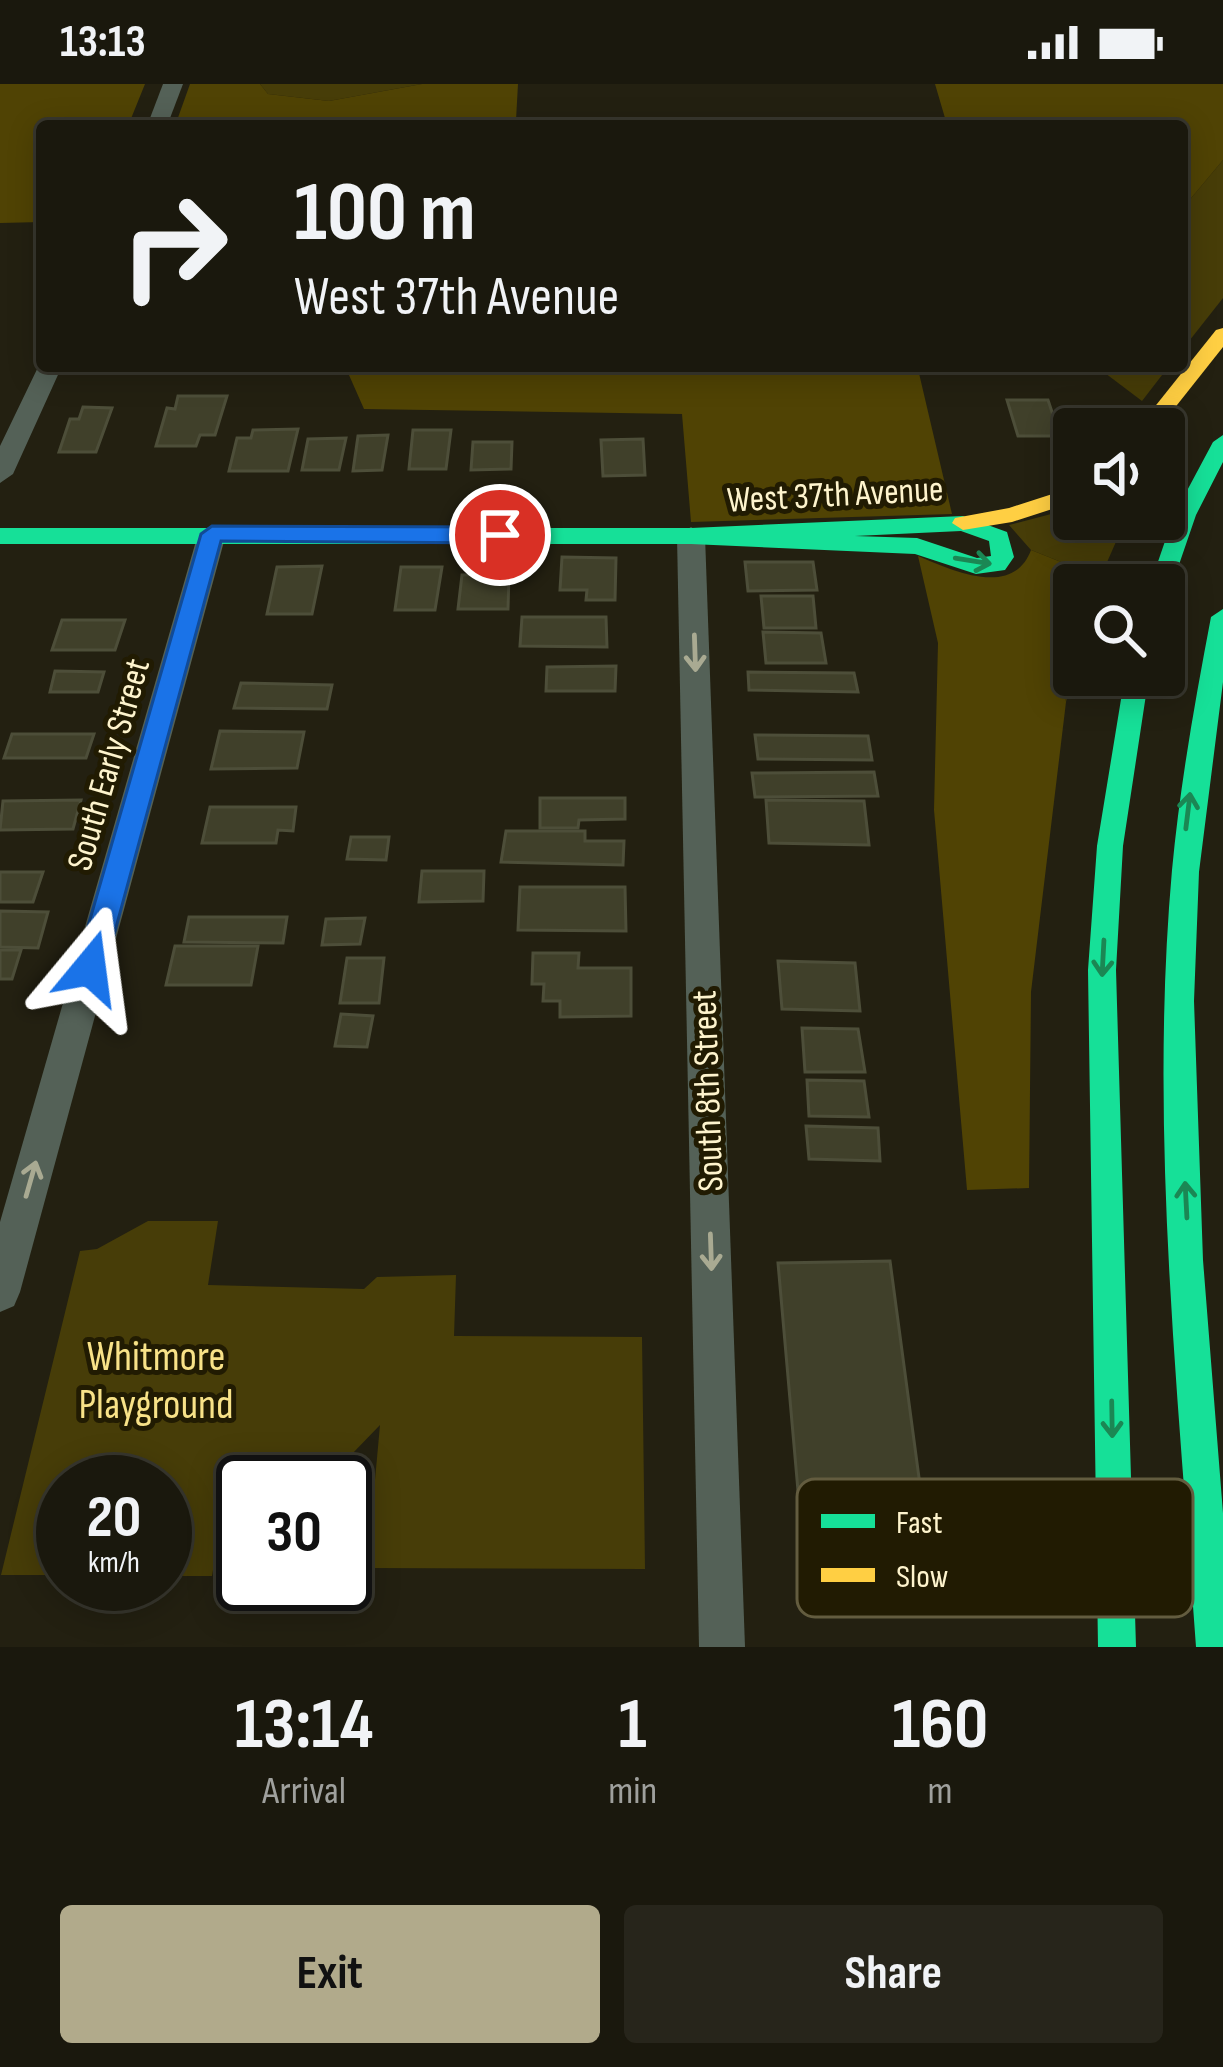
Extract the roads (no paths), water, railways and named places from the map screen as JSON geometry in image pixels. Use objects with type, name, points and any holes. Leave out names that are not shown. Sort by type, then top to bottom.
[{"type":"main road","points":[[1165,408],[1223,334]]},
{"type":"main road","points":[[1168,564],[1185,515],[1223,442]]},
{"type":"main road","points":[[962,523],[1012,515],[1053,501]]},
{"type":"main road","name":"West 37th Avenue","points":[[0,536],[692,536],[917,546],[976,566],[997,564],[1003,557],[999,537],[962,523],[692,536]]},
{"type":"main road","points":[[1215,1647],[1178,1055],[1177,906],[1206,680],[1223,617]]},
{"type":"main road","points":[[1114,1479],[1102,970],[1110,846],[1134,696]]},
{"type":"main road","points":[[1117,1617],[1118,1647]]},
{"type":"street","points":[[159,120],[173,84]]},
{"type":"street","points":[[0,475],[47,372]]},
{"type":"street","name":"South Early Street","points":[[0,1292],[212,534]]},
{"type":"street","name":"South 8th Street","points":[[692,536],[722,1647]]},
{"type":"park label","name":"Whitmore Playground","points":[[156,1379]]}]
